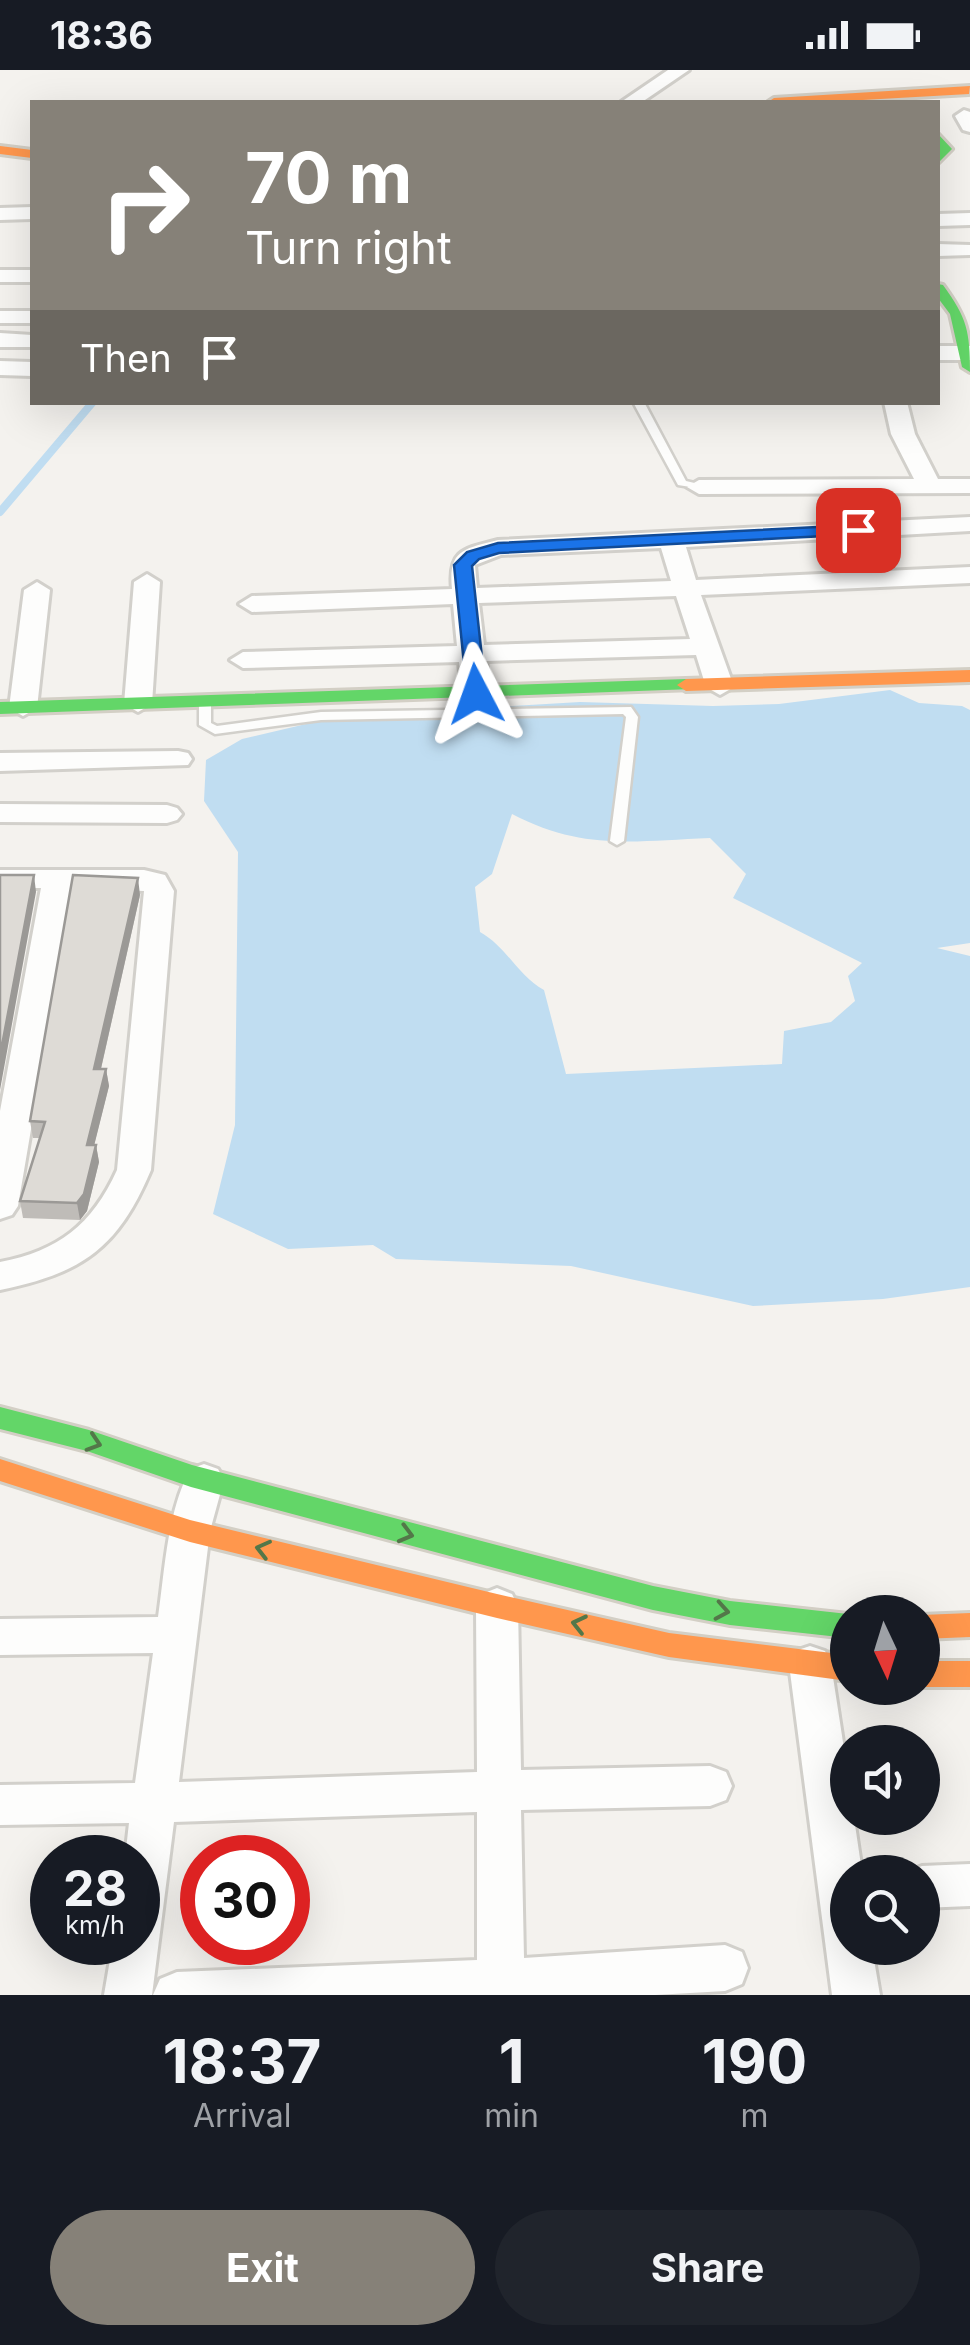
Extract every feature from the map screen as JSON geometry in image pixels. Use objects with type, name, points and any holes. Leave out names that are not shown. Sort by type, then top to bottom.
[{"type":"street","points":[[645,70],[675,73]]},
{"type":"street","points":[[633,100],[675,73]]},
{"type":"street","points":[[910,100],[970,90]]},
{"type":"street","points":[[807,100],[970,90]]},
{"type":"street","points":[[0,150],[30,154]]},
{"type":"street","points":[[0,158],[30,162]]},
{"type":"street","points":[[0,214],[30,213]]},
{"type":"street","points":[[940,220],[970,219]]},
{"type":"street","points":[[940,250],[969,252]]},
{"type":"street","points":[[0,276],[30,276]]},
{"type":"street","points":[[940,353],[969,358],[953,297]]},
{"type":"street","points":[[0,316],[30,317]]},
{"type":"street","points":[[0,340],[30,340]]},
{"type":"street","points":[[0,368],[30,369]]},
{"type":"street","points":[[896,405],[903,434],[930,486]]},
{"type":"street","points":[[700,486],[970,486]]},
{"type":"street","points":[[476,694],[462,565],[486,551],[970,524]]},
{"type":"street","points":[[671,540],[720,687]]},
{"type":"street","points":[[252,604],[970,575]]},
{"type":"street","points":[[138,704],[146,582]]},
{"type":"street","points":[[38,590],[11,708],[970,676]]},
{"type":"street","points":[[242,660],[706,648]]},
{"type":"street","points":[[0,762],[178,759]]},
{"type":"street","points":[[0,813],[166,814]]},
{"type":"street","points":[[0,879],[144,880],[158,886],[134,1170],[121,1203],[95,1236],[71,1257],[37,1270],[0,1276]]},
{"type":"street","points":[[0,1206],[58,880]]},
{"type":"street","points":[[0,1418],[89,1441],[204,1480],[652,1598],[730,1613],[830,1624]]},
{"type":"street","points":[[0,1470],[190,1532],[496,1606],[669,1644],[829,1666],[842,1855]]},
{"type":"street","points":[[150,1835],[190,1532],[204,1480]]},
{"type":"street","points":[[496,1606],[501,1988]]},
{"type":"street","points":[[940,1627],[970,1626]]},
{"type":"street","points":[[0,1637],[176,1634]]},
{"type":"street","points":[[940,1674],[970,1674]]},
{"type":"street","points":[[0,1805],[154,1804],[499,1789],[710,1786]]},
{"type":"street","points":[[940,1886],[970,1885]]},
{"type":"street","points":[[128,1995],[133,1965]]},
{"type":"street","points":[[852,1965],[856,1995]]},
{"type":"street","points":[[177,1995],[501,1988],[725,1968]]},
{"type":"lane","points":[[640,405],[682,483],[700,486]]},
{"type":"lane","points":[[204,702],[206,725],[215,730],[321,716],[628,710],[632,716],[616,841]]},
{"type":"water","points":[[890,690],[919,703],[970,710],[970,943],[937,948],[970,956],[970,1287],[883,1299],[753,1306],[571,1266],[396,1259],[373,1245],[288,1249],[213,1214],[235,1125],[238,852],[204,801],[206,760],[242,739],[340,716],[580,702],[779,704]],"holes":[[[512,814],[538,826],[609,841],[710,838],[746,874],[733,898],[862,963],[848,976],[855,1001],[831,1022],[784,1031],[782,1064],[566,1074],[544,990],[480,932],[475,887],[492,874]]]},
{"type":"building","points":[[0,875],[34,875],[0,1056]]},
{"type":"building","points":[[73,875],[138,878],[94,1069],[106,1069],[87,1145],[96,1145],[84,1194],[77,1203],[20,1201],[45,1122],[30,1121]]},
{"type":"waterway","points":[[0,512],[90,405]]},
{"type":"traffic: fast","points":[[940,141],[945,149],[940,156]]},
{"type":"traffic: fast","points":[[940,291],[957,314],[970,367]]},
{"type":"traffic: fast","points":[[0,708],[686,685]]},
{"type":"traffic: fast","points":[[0,1418],[89,1441],[191,1476],[653,1598],[730,1613],[830,1624]]},
{"type":"traffic: slow","points":[[806,100],[969,90]]},
{"type":"traffic: slow","points":[[0,150],[30,154]]},
{"type":"traffic: slow","points":[[686,685],[970,676]]},
{"type":"traffic: slow","points":[[0,1470],[190,1531],[497,1606],[669,1645],[830,1666]]},
{"type":"traffic: slow","points":[[940,1626],[970,1625]]},
{"type":"traffic: slow","points":[[940,1674],[970,1674]]},
{"type":"route","points":[[476,694],[462,565],[473,555],[498,548],[858,530]]}]
